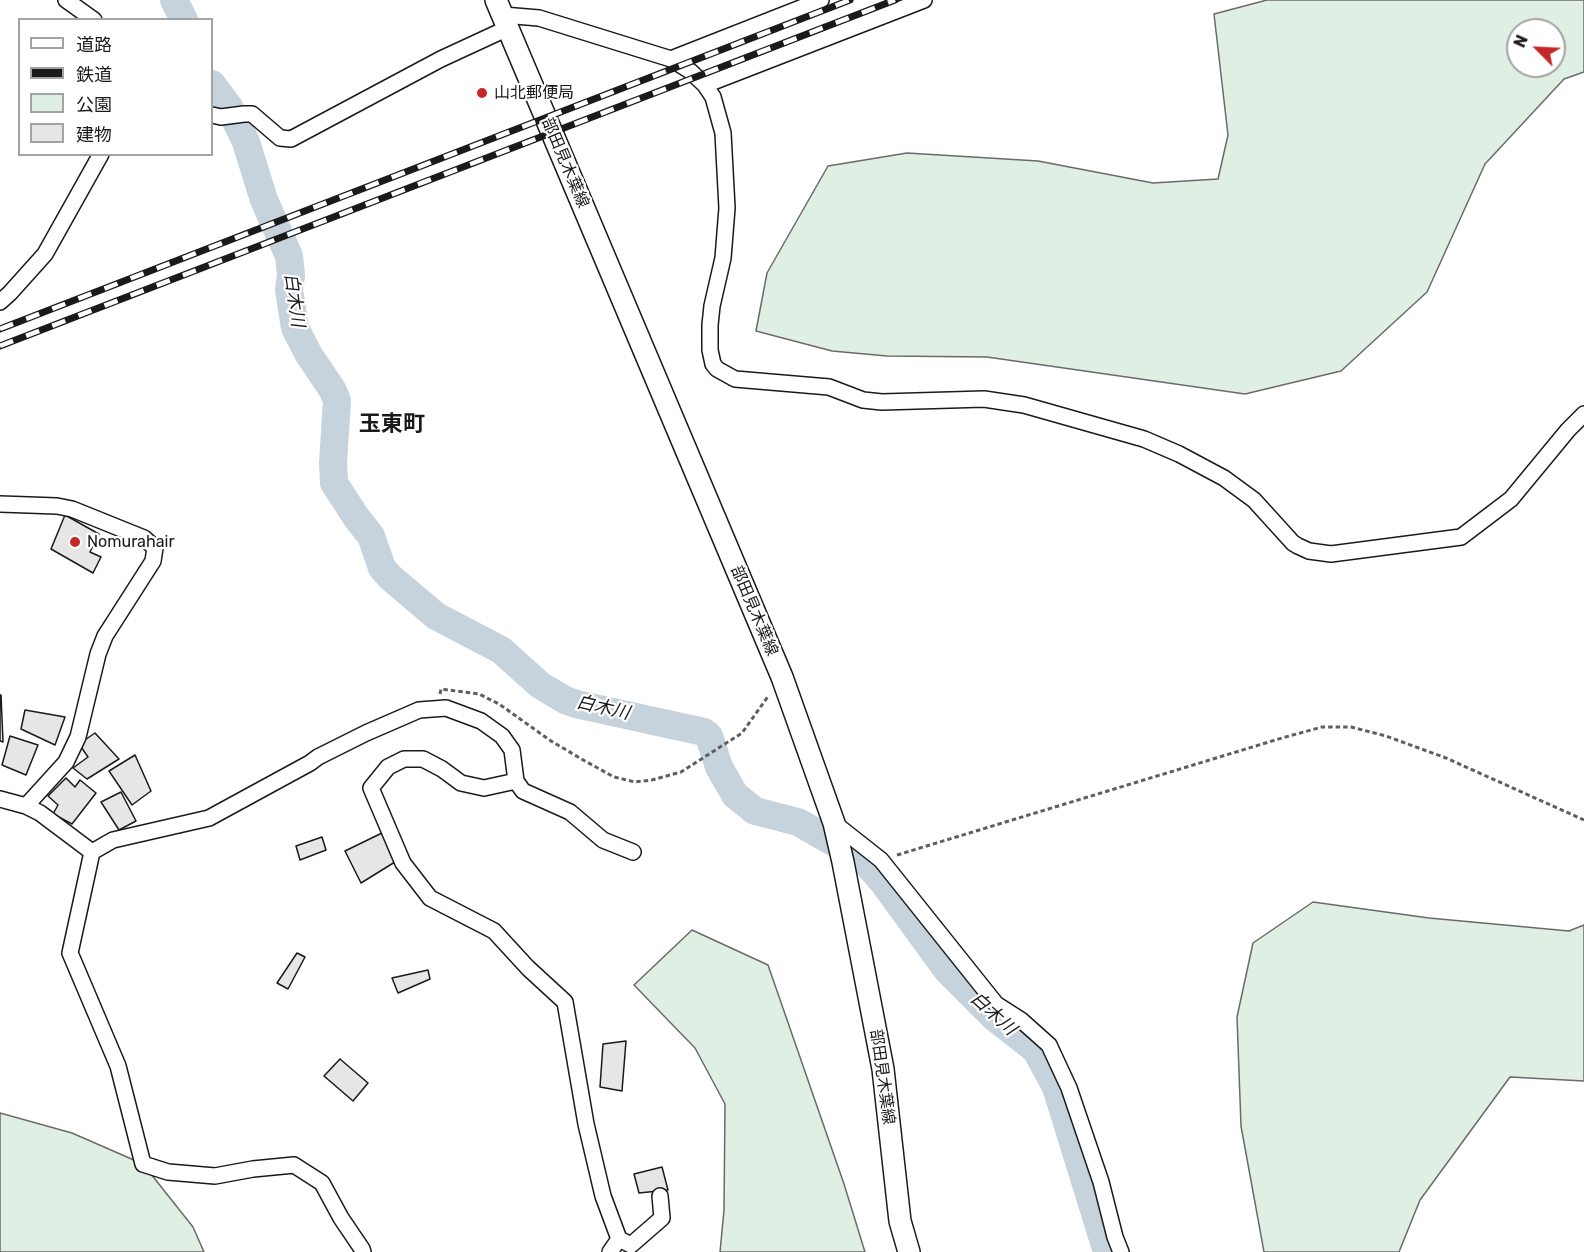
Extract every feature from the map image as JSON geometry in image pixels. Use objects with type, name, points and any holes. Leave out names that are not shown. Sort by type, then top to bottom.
[{"type":"main road","name":"部田見木葉線","points":[[502,14],[782,677],[835,829],[883,1069],[900,1221],[909,1252]]},
{"type":"street","points":[[66,0],[91,18]]},
{"type":"street","points":[[671,59],[821,0]]},
{"type":"street","points":[[705,85],[924,0]]},
{"type":"street","points":[[216,116],[252,114],[280,138],[291,139],[441,59],[502,14],[540,18],[671,59],[690,71],[705,85],[713,97],[723,133],[727,208],[723,258],[711,315],[710,350],[713,364],[717,369],[735,379],[829,387],[863,400],[882,402],[984,399],[1024,405],[1144,439],[1179,454],[1224,478],[1254,500],[1293,543],[1309,551],[1331,554],[1461,537],[1511,499],[1584,414]]},
{"type":"street","points":[[0,302],[45,254],[100,156]]},
{"type":"street","points":[[0,504],[57,506],[72,509],[144,538],[155,548],[153,561],[105,636],[98,654],[78,736],[66,762],[26,806]]},
{"type":"street","points":[[363,1252],[322,1183],[294,1165],[214,1176],[168,1172],[143,1164],[118,1066],[70,953],[92,852],[113,840],[209,818],[366,733],[419,710],[446,708],[481,721],[502,736],[512,750],[516,781],[523,791],[570,812],[603,840],[633,852]]},
{"type":"street","points":[[516,781],[484,788],[460,783],[442,769],[423,759],[404,759],[388,766],[371,788],[403,863],[430,898],[494,931],[528,968],[565,1002],[586,1124],[614,1246],[631,1245],[662,1218],[660,1196]]},
{"type":"street","points":[[0,799],[26,806],[40,813],[92,852]]},
{"type":"street","points":[[835,829],[880,860],[996,1004],[1021,1020],[1049,1045],[1069,1088],[1101,1182],[1121,1252]]},
{"type":"path","points":[[435,709],[441,689],[479,694],[499,704],[550,741],[585,761],[614,777],[635,782],[681,772],[742,733],[782,677]]},
{"type":"path","points":[[880,860],[1322,727],[1351,727],[1386,736],[1446,758],[1584,820]]},
{"type":"green space","points":[[1267,0],[1584,0],[1584,72],[1564,79],[1485,164],[1427,292],[1341,371],[1245,394],[987,357],[887,356],[832,351],[756,331],[767,273],[828,166],[907,153],[1038,161],[1153,183],[1218,179],[1228,135],[1214,14]]},
{"type":"green space","points":[[1313,902],[1429,918],[1569,931],[1584,925],[1584,1081],[1510,1077],[1420,1200],[1399,1252],[1264,1252],[1241,1126],[1237,1017],[1253,943]]},
{"type":"green space","points":[[692,930],[768,965],[844,1184],[865,1252],[720,1252],[724,1210],[725,1104],[695,1048],[634,985]]},
{"type":"green space","points":[[0,1113],[72,1133],[143,1164],[193,1227],[204,1252],[0,1252]]},
{"type":"building","name":"Nomurahair","points":[[65,515],[99,534],[90,552],[101,557],[93,573],[51,549]]},
{"type":"building","points":[[1,695],[3,742],[0,741]]},
{"type":"building","points":[[25,710],[65,717],[55,745],[21,729]]},
{"type":"building","points":[[95,733],[119,759],[87,779],[73,768],[88,757],[79,744]]},
{"type":"building","points":[[10,736],[38,745],[26,775],[2,765]]},
{"type":"building","points":[[135,755],[151,791],[132,805],[109,771]]},
{"type":"building","points":[[66,778],[75,787],[80,780],[96,793],[72,824],[53,814],[58,805],[48,796]]},
{"type":"building","points":[[121,792],[136,821],[119,830],[101,802]]},
{"type":"building","points":[[384,832],[395,862],[361,883],[345,851]]},
{"type":"building","points":[[322,837],[326,850],[300,860],[296,846]]},
{"type":"building","points":[[297,953],[305,957],[288,989],[277,983]]},
{"type":"building","points":[[428,970],[430,979],[398,993],[392,978]]},
{"type":"building","points":[[626,1041],[622,1091],[600,1087],[603,1044]]},
{"type":"building","points":[[340,1059],[368,1083],[353,1101],[324,1076]]},
{"type":"building","points":[[662,1167],[668,1190],[639,1193],[634,1174]]},
{"type":"waterway","name":"白木川","points":[[174,0],[183,18]]},
{"type":"waterway","name":"白木川","points":[[213,85],[229,107],[246,142],[264,200],[289,256],[291,275],[289,290],[295,328],[337,400],[334,483],[371,536],[382,568],[436,616],[501,650],[540,685],[565,700],[704,732],[709,736],[719,767],[735,795],[755,811],[798,822],[863,859],[883,882],[947,970],[995,1018],[1036,1050],[1056,1087],[1107,1252]]},
{"type":"railway","points":[[0,329],[850,0]]},
{"type":"railway","points":[[0,346],[895,0]]},
{"type":"place","name":"山北郵便局","points":[[482,93]]},
{"type":"place","name":"Nomurahair","points":[[75,542]]},
{"type":"district","name":"玉東町","points":[[392,425]]}]
